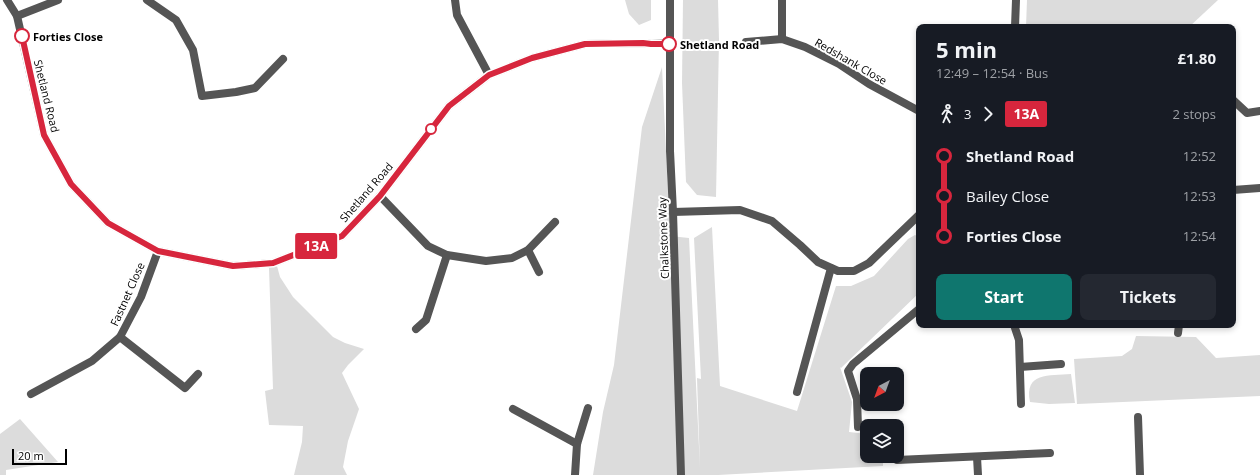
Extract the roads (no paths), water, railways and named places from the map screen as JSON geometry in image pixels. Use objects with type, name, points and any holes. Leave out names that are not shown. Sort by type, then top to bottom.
[{"type":"street","name":"Shetland Road","points":[[7,0],[17,16],[44,135],[71,184],[108,223],[158,251],[233,266],[273,263],[342,236],[380,196],[449,106],[489,75],[532,58],[585,44],[669,44]]},
{"type":"street","points":[[17,16],[58,0]]},
{"type":"street","points":[[147,0],[176,20],[193,50],[202,96],[255,88],[283,59]]},
{"type":"street","points":[[455,0],[457,16],[489,75]]},
{"type":"street","name":"Chalkstone Way","points":[[670,0],[670,151],[681,475]]},
{"type":"street","points":[[782,0],[782,39]]},
{"type":"street","points":[[1015,24],[1016,0]]},
{"type":"street","name":"Redshank Close","points":[[746,42],[782,39],[805,46],[839,64],[869,84],[916,109]]},
{"type":"street","points":[[1236,103],[1247,113],[1260,111]]},
{"type":"street","points":[[1236,190],[1260,188]]},
{"type":"street","points":[[380,196],[428,246],[447,255],[486,261],[512,258],[528,250],[555,222]]},
{"type":"street","points":[[673,212],[740,210],[772,221],[818,262],[838,271],[854,270],[869,264],[916,217]]},
{"type":"street","points":[[528,250],[539,272]]},
{"type":"street","name":"Fastnet Close","points":[[31,394],[92,361],[120,337],[140,297],[158,251]]},
{"type":"street","points":[[416,329],[426,320],[447,255]]},
{"type":"street","points":[[797,392],[831,268]]},
{"type":"street","points":[[858,427],[857,399],[848,371],[853,364],[916,312]]},
{"type":"street","points":[[1015,328],[1019,340],[1022,404]]},
{"type":"street","points":[[120,337],[185,388],[198,374]]},
{"type":"street","points":[[1020,367],[1061,364]]},
{"type":"street","points":[[575,475],[577,444],[588,408]]},
{"type":"street","points":[[512,409],[577,444]]},
{"type":"street","points":[[1138,417],[1140,475]]},
{"type":"street","points":[[904,460],[1050,453]]},
{"type":"street","points":[[977,457],[978,475]]},
{"type":"place","name":"Forties Close","points":[[22,36]]},
{"type":"place","name":"Shetland Road","points":[[669,44]]}]
